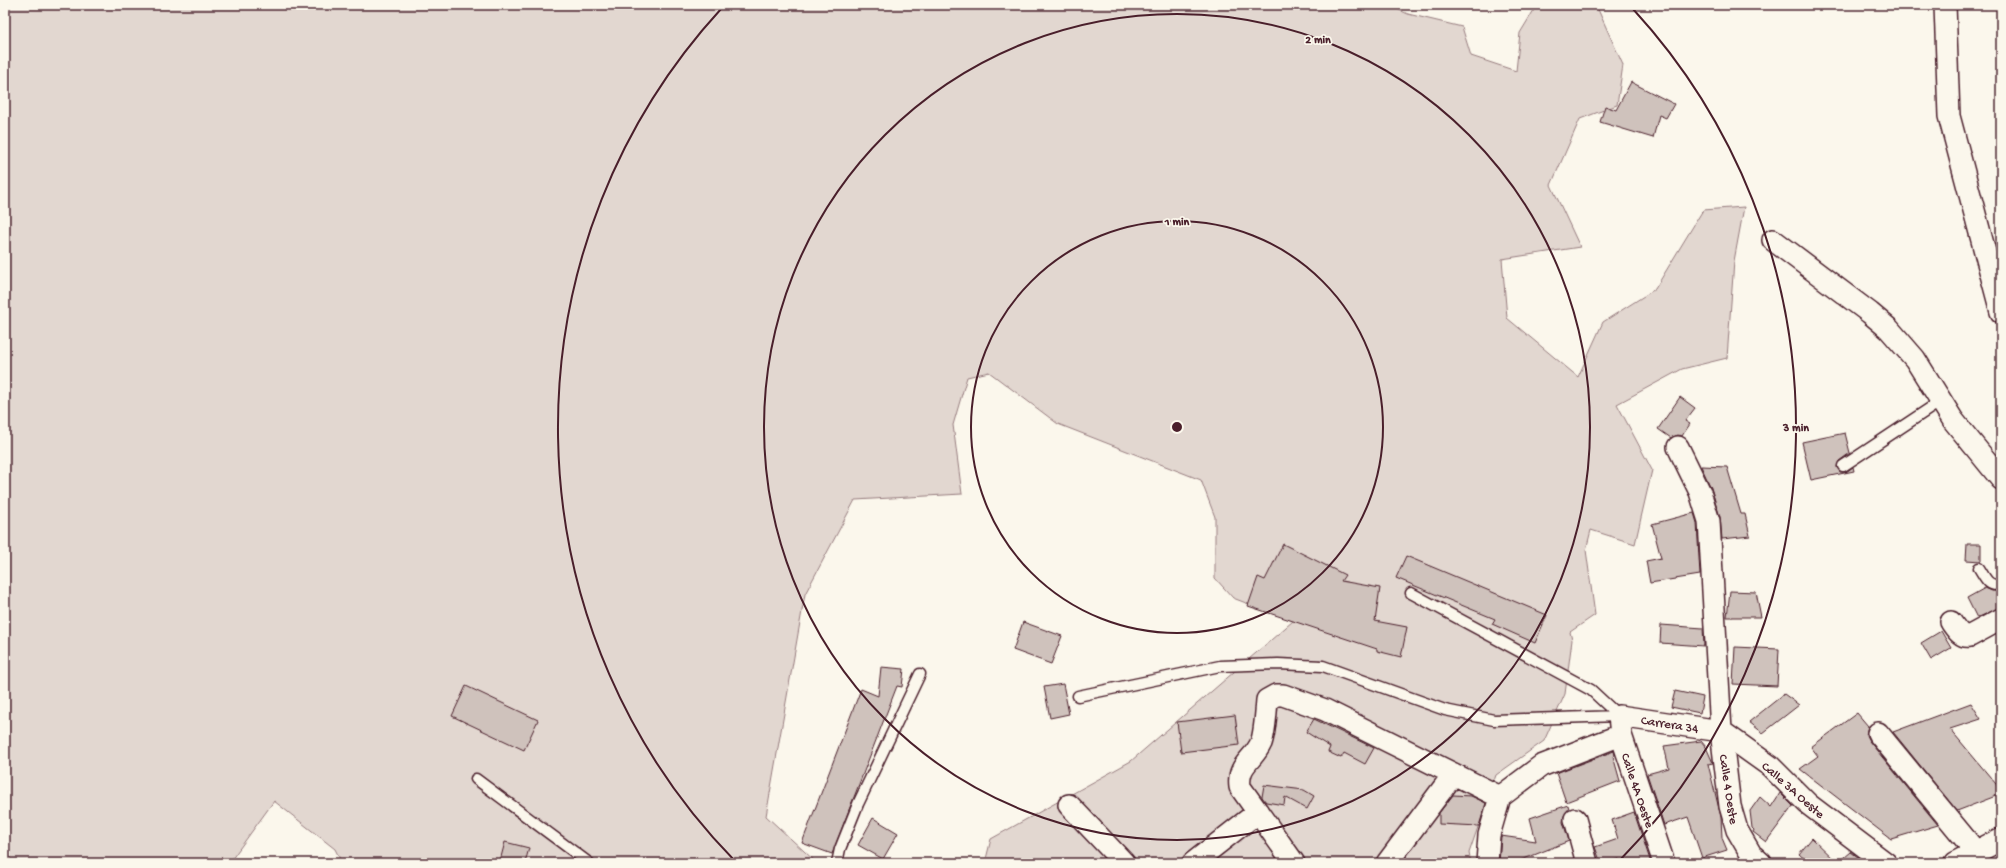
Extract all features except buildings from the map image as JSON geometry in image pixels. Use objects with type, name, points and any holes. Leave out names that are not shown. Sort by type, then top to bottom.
[{"type":"highway","points":[[1955,863],[2001,839]]},
{"type":"street","points":[[1946,5],[1949,116],[2001,312]]},
{"type":"street","points":[[1773,240],[1889,329],[1915,359],[1953,420],[2001,479]]},
{"type":"street","name":"Calle 4 Oeste","points":[[1678,447],[1700,492],[1709,521],[1721,731],[1730,806],[1737,830],[1751,854],[1762,863]]},
{"type":"street","points":[[1950,622],[1960,634],[1966,637],[2001,619]]},
{"type":"street","points":[[1294,863],[1240,787],[1238,776],[1243,766],[1261,743],[1267,700],[1276,695],[1283,695],[1325,710],[1453,775],[1500,797]]},
{"type":"street","points":[[1488,863],[1489,835],[1500,797],[1542,766],[1620,725]]},
{"type":"street","name":"Carrera 34","points":[[1620,725],[1721,731]]},
{"type":"street","name":"Calle 4A Oeste","points":[[1620,725],[1664,863]]},
{"type":"street","name":"Calle 3A Oeste","points":[[1721,731],[1770,766],[1808,804],[1886,863]]},
{"type":"street","points":[[1878,732],[1976,852]]},
{"type":"street","points":[[1387,863],[1453,775]]},
{"type":"street","points":[[1068,804],[1124,863]]},
{"type":"street","points":[[1193,863],[1258,812]]},
{"type":"street","points":[[1575,819],[1587,863]]},
{"type":"lane","points":[[1843,466],[1941,401]]},
{"type":"lane","points":[[1979,568],[1990,584],[1993,586],[2001,584]]},
{"type":"lane","points":[[1411,593],[1591,690],[1620,725]]},
{"type":"lane","points":[[1078,696],[1220,666],[1278,664],[1323,666],[1445,710],[1494,720],[1620,725]]},
{"type":"lane","points":[[837,863],[840,849],[858,804],[920,674]]},
{"type":"lane","points":[[476,779],[589,863]]},
{"type":"shaded area","points":[[5,5],[1388,5],[1408,14],[1462,27],[1471,56],[1516,71],[1520,33],[1537,5],[1596,5],[1623,65],[1617,105],[1580,119],[1551,185],[1580,247],[1502,259],[1507,318],[1578,377],[1603,322],[1655,289],[1703,210],[1744,207],[1734,261],[1727,358],[1682,369],[1617,404],[1652,470],[1635,544],[1591,530],[1586,550],[1595,615],[1570,632],[1572,640],[1565,694],[1544,741],[1496,775],[1469,853],[1471,863],[985,863],[991,839],[1131,761],[1293,621],[1233,598],[1215,578],[1215,517],[1201,480],[1058,424],[989,372],[967,377],[953,425],[962,494],[855,500],[805,594],[766,816],[817,863],[342,863],[335,849],[274,801],[229,863],[5,863]]}]
